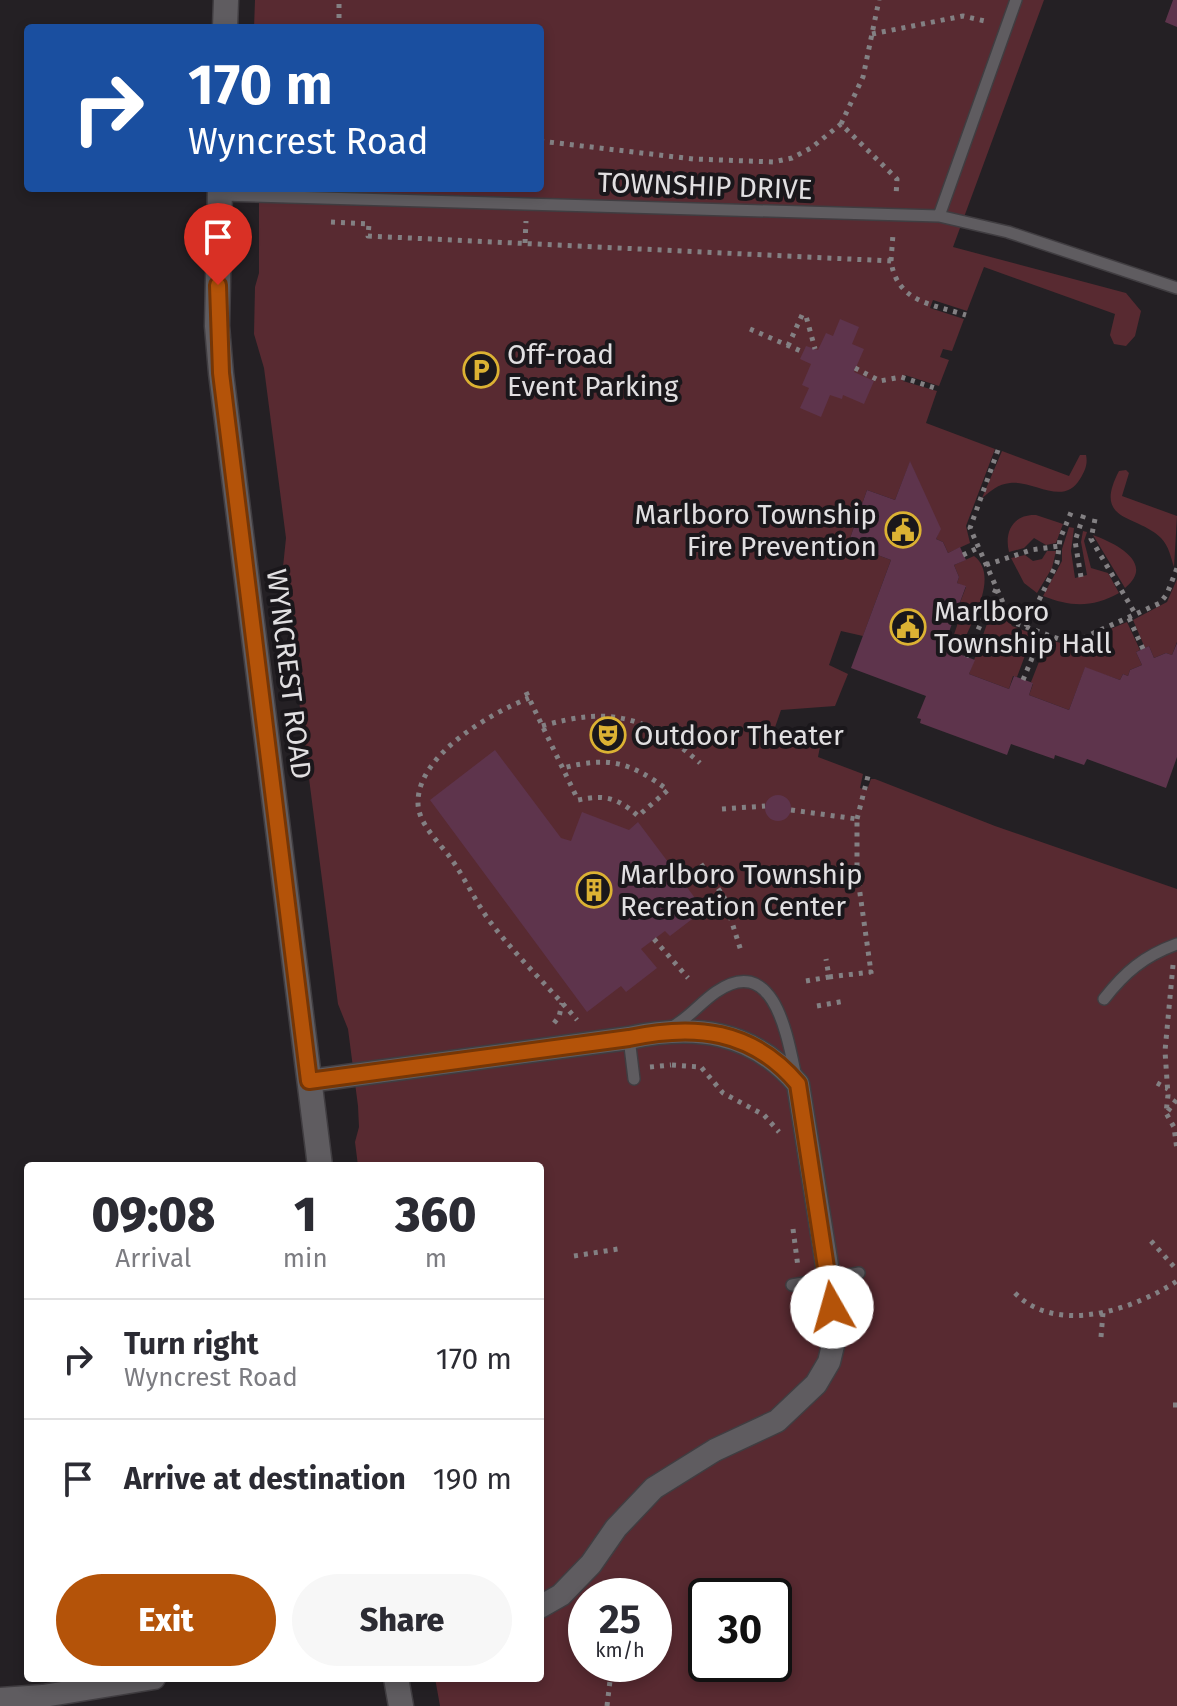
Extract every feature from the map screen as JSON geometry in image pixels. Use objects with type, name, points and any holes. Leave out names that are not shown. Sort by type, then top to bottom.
[{"type":"street","points":[[225,24],[226,0]]},
{"type":"street","name":"WYNCREST ROAD","points":[[220,192],[217,326],[221,373],[319,1162]]},
{"type":"street","points":[[309,1081],[629,1038],[668,1030],[717,1033],[745,1044],[785,1068],[798,1084],[829,1278],[835,1337],[829,1362],[816,1384],[777,1421],[715,1450],[654,1488],[616,1528],[591,1564],[561,1595],[544,1605]]},
{"type":"street","points":[[0,1699],[43,1696],[129,1682]]},
{"type":"street","points":[[397,1682],[401,1706]]},
{"type":"lane","points":[[939,216],[1016,0]]},
{"type":"lane","name":"TOWNSHIP DRIVE","points":[[220,192],[760,213],[939,216],[1008,232],[1177,288]]},
{"type":"lane","points":[[1104,999],[1125,972],[1150,954],[1176,944]]},
{"type":"lane","points":[[668,1030],[690,1017],[717,991],[739,983],[754,985],[772,997],[784,1017],[798,1084]]},
{"type":"lane","points":[[629,1038],[634,1079]]},
{"type":"lane","points":[[796,1285],[859,1273]]},
{"type":"path","points":[[339,0],[339,24]]},
{"type":"path","points":[[544,141],[693,159],[773,162],[792,158],[811,148],[841,124],[863,77],[879,0]]},
{"type":"path","points":[[872,34],[963,16],[1007,25]]},
{"type":"path","points":[[841,124],[897,179],[891,261],[892,273],[903,291],[911,297],[966,315]]},
{"type":"path","points":[[331,222],[369,224],[368,236],[891,261]]},
{"type":"path","points":[[788,346],[802,315],[806,316],[815,349]]},
{"type":"path","points":[[750,329],[803,352]]},
{"type":"path","points":[[855,368],[880,381],[901,377],[938,389]]},
{"type":"path","points":[[998,450],[970,528],[1011,620],[1042,634],[1074,642],[1164,600],[1177,568]]},
{"type":"path","points":[[1026,627],[1057,563],[1059,546],[1072,510]]},
{"type":"path","points":[[1081,577],[1075,541],[1084,514]]},
{"type":"path","points":[[1095,519],[1091,539],[1136,615]]},
{"type":"path","points":[[986,565],[1031,550],[1059,546]]},
{"type":"path","points":[[963,555],[978,548]]},
{"type":"path","points":[[966,657],[996,588]]},
{"type":"path","points":[[1129,618],[1143,649]]},
{"type":"path","points":[[1023,680],[1042,634]]},
{"type":"path","points":[[563,768],[591,761],[619,762],[646,774],[668,790],[638,816],[612,797],[578,800],[528,695],[505,707],[449,747],[426,772],[418,803],[426,826],[461,873],[491,923],[577,1020]]},
{"type":"path","points":[[542,726],[585,716],[625,717],[665,735],[700,763]]},
{"type":"path","points":[[806,981],[871,974],[857,872],[857,819],[868,776]]},
{"type":"path","points":[[722,809],[765,806]]},
{"type":"path","points":[[791,810],[857,819]]},
{"type":"path","points":[[701,864],[724,897],[741,951]]},
{"type":"path","points":[[654,939],[688,978]]},
{"type":"path","points":[[1175,1151],[1176,1127],[1166,1113],[1165,1051],[1176,944]]},
{"type":"path","points":[[826,959],[829,977]]},
{"type":"path","points":[[817,1006],[845,1001]]},
{"type":"path","points":[[552,1024],[559,1017],[562,1002]]},
{"type":"path","points":[[672,1065],[701,1067],[715,1086],[731,1100],[764,1115],[779,1131],[782,1143]]},
{"type":"path","points":[[1157,1083],[1168,1089]]},
{"type":"path","points":[[1166,1113],[1177,1099]]},
{"type":"path","points":[[792,1220],[796,1285]]},
{"type":"path","points":[[1151,1241],[1177,1270]]},
{"type":"path","points":[[574,1256],[618,1249]]},
{"type":"path","points":[[1015,1293],[1034,1307],[1055,1312],[1075,1315],[1103,1313],[1134,1304],[1177,1281]]},
{"type":"path","points":[[1101,1337],[1103,1313]]},
{"type":"path","points":[[607,1706],[610,1682]]},
{"type":"shaded area","points":[[255,0],[1044,0],[953,247],[1126,293],[1141,311],[1135,336],[1126,346],[1114,344],[1110,335],[1115,314],[984,267],[967,311],[933,300],[930,308],[964,319],[952,351],[943,349],[940,357],[949,360],[939,386],[905,375],[903,381],[937,391],[926,423],[995,449],[966,526],[970,543],[948,553],[943,542],[936,539],[940,529],[910,462],[895,500],[867,490],[848,544],[891,560],[863,636],[841,631],[829,665],[848,674],[835,706],[781,710],[772,736],[797,729],[816,732],[822,736],[818,757],[863,774],[860,788],[867,790],[871,779],[875,779],[995,826],[1177,889],[1177,1706],[440,1706],[436,1682],[544,1682],[544,1162],[358,1162],[355,1142],[359,1127],[358,1106],[348,1029],[338,1004],[287,607],[283,567],[286,538],[264,368],[254,334],[255,287],[259,273],[259,192],[544,192],[544,24],[254,24]]},
{"type":"shaded area","points":[[1002,451],[1069,476],[1080,455],[1086,455],[1085,470],[1073,487],[1066,491],[1010,483],[998,486],[982,498]]},
{"type":"shaded area","points":[[1119,471],[1129,473],[1122,496],[1177,516],[1174,567],[1161,538],[1114,509],[1112,488]]},
{"type":"shaded area","points":[[1036,515],[1063,524],[1056,543],[1046,545],[1034,538],[1024,548],[1009,552],[1008,538],[1012,526],[1021,518]]},
{"type":"shaded area","points":[[1069,527],[1074,528],[1071,551],[1075,578],[1087,575],[1081,542],[1083,531],[1087,532],[1084,541],[1091,568],[1108,573],[1119,593],[1100,601],[1081,604],[1043,596],[1062,561],[1062,549]]},
{"type":"shaded area","points":[[1093,535],[1112,543],[1134,562],[1136,570],[1133,579],[1125,588]]},
{"type":"shaded area","points":[[1047,551],[1056,551],[1052,568],[1037,593],[1024,583],[1011,558],[1025,555],[1033,561],[1042,559]]},
{"type":"shaded area","points":[[974,556],[981,565],[984,587],[962,646],[951,643],[959,620],[954,618],[966,587],[957,583],[959,577],[954,565]]},
{"type":"shaded area","points":[[1177,579],[1177,642],[1172,655],[1166,653],[1154,658],[1149,646],[1145,648],[1133,620],[1167,602]]},
{"type":"shaded area","points":[[1001,605],[1012,626],[1033,634],[1017,677],[1013,676],[1009,689],[969,674],[992,610]]},
{"type":"shaded area","points":[[1127,622],[1140,650],[1136,652],[1142,665],[1130,670],[1128,676],[1123,674],[1120,680],[1085,668],[1069,710],[1029,695],[1048,639],[1070,646]]},
{"type":"building","points":[[1173,0],[1177,0],[1177,27],[1165,22]]},
{"type":"building","points":[[840,319],[859,327],[852,344],[864,349],[854,372],[874,381],[864,404],[843,395],[842,399],[830,395],[821,417],[800,408],[809,388],[802,385],[811,364],[800,359],[806,346],[818,350],[826,333],[833,336]]},
{"type":"building","name":"Marlboro Township Hall","points":[[910,461],[941,529],[936,539],[943,542],[948,553],[960,547],[966,560],[954,565],[959,577],[957,583],[966,586],[943,648],[975,660],[969,674],[1009,689],[1014,676],[1033,683],[1029,695],[1069,710],[1085,667],[1120,680],[1123,674],[1128,676],[1130,670],[1142,665],[1136,652],[1149,646],[1154,658],[1166,653],[1172,655],[1177,643],[1177,757],[1166,788],[1087,759],[1084,765],[1055,755],[1054,759],[1011,744],[1007,755],[920,723],[921,719],[917,718],[926,696],[851,668],[891,560],[848,544],[867,490],[895,500]]},
{"type":"building","name":"Marlboro Township Recreation Center","points":[[495,750],[561,838],[571,841],[582,812],[629,830],[638,822],[704,910],[670,936],[665,931],[641,949],[657,968],[626,992],[621,986],[587,1012],[430,800]]},
{"type":"building","points":[[778,795],[787,799],[791,808],[787,817],[778,821],[769,817],[765,808],[769,799]]},
{"type":"place","name":"Off-road Event Parking","points":[[481,370]]},
{"type":"place","name":"Marlboro Township Fire Prevention","points":[[903,530]]},
{"type":"place","name":"Marlboro Township Hall","points":[[908,627]]},
{"type":"place","name":"Outdoor Theater","points":[[608,735]]},
{"type":"place","name":"Marlboro Township Recreation Center","points":[[594,890]]},
{"type":"route","points":[[218,285],[221,373],[309,1081],[629,1038],[668,1030],[717,1033],[745,1044],[785,1068],[798,1084],[832,1307]]}]
